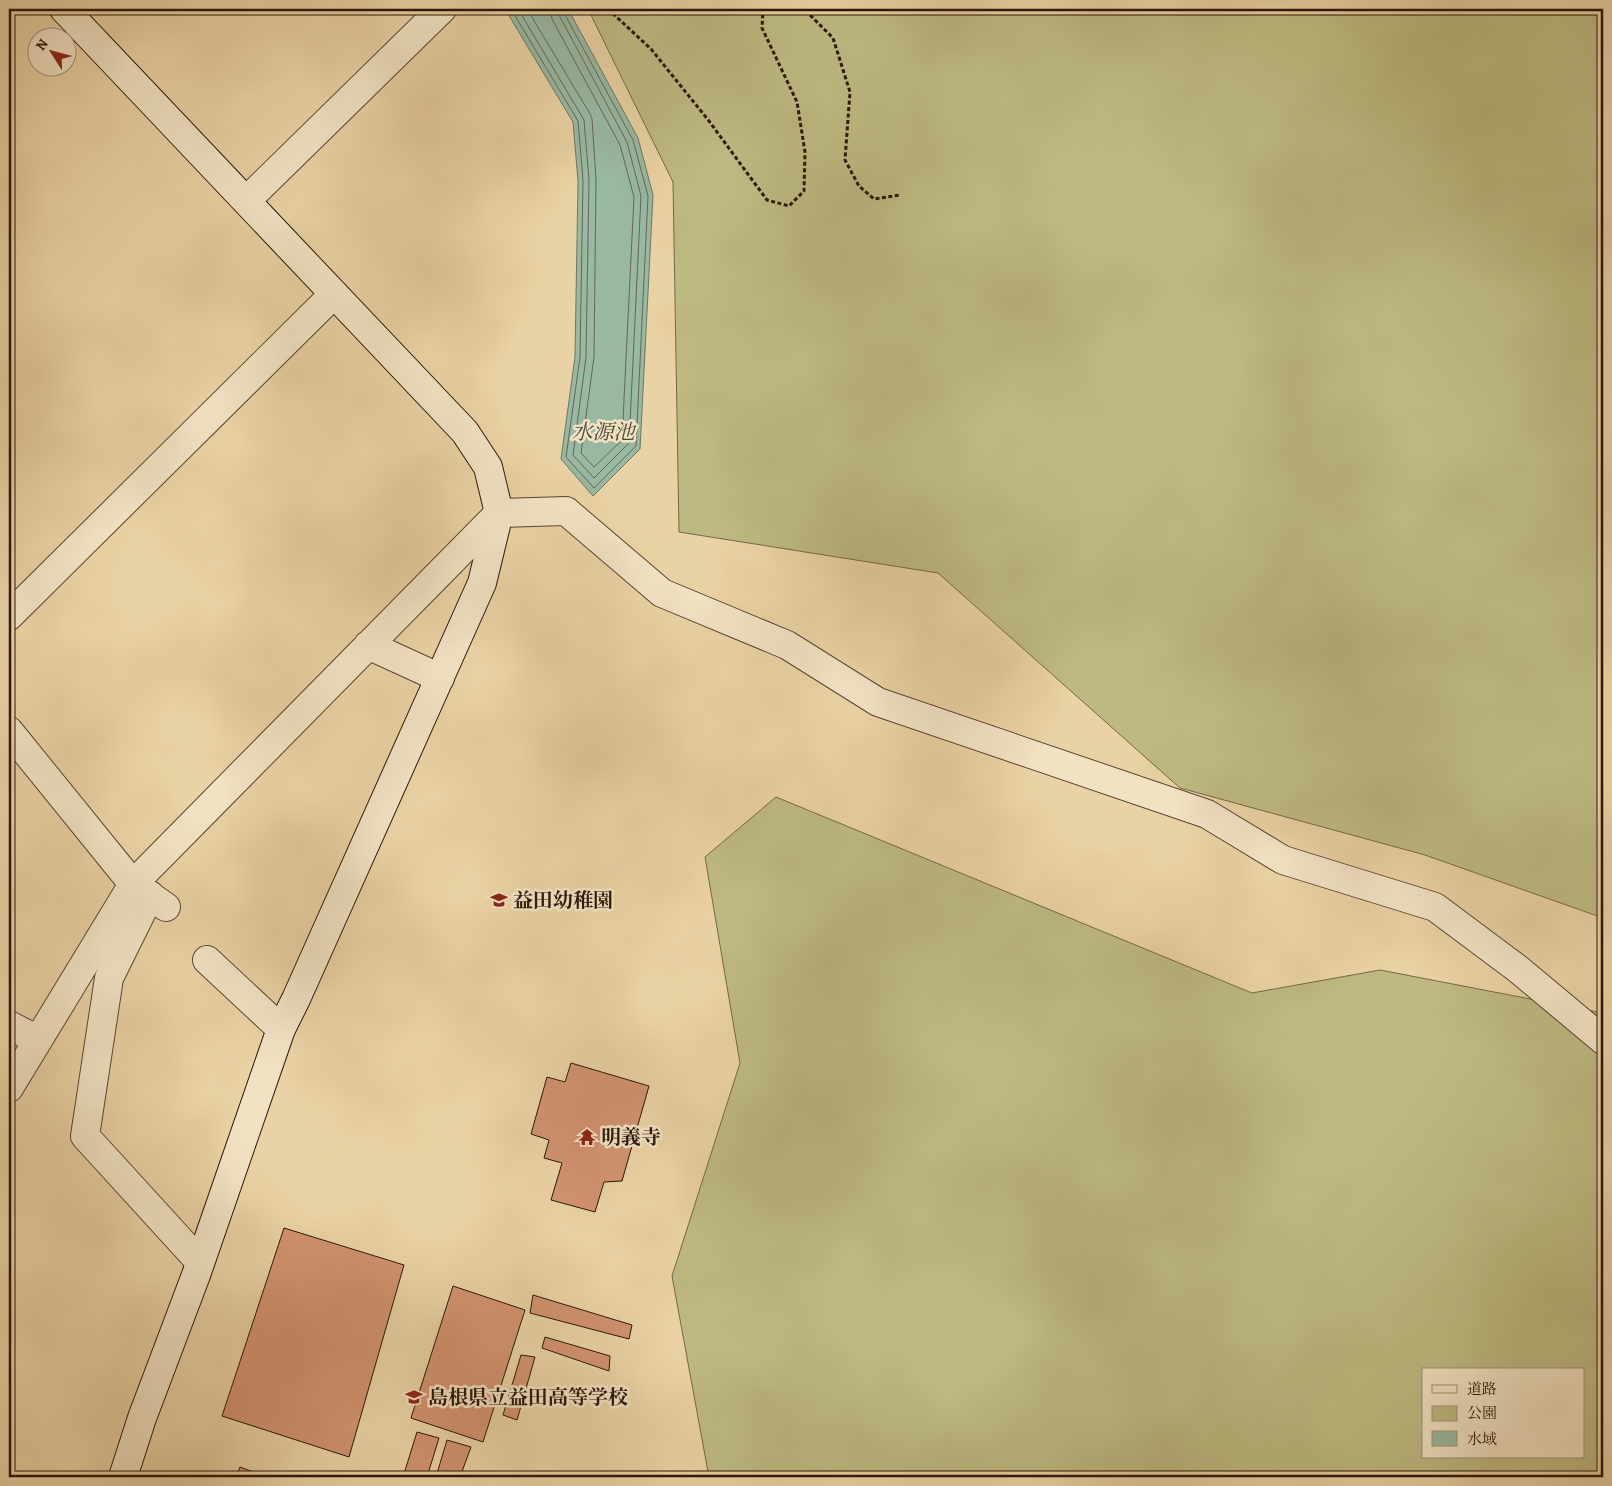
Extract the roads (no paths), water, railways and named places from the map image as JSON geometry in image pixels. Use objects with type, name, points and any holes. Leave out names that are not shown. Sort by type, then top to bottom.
[{"type":"street","points":[[64,9],[465,432],[488,467],[499,513],[482,583],[282,1029],[200,1262],[142,1418],[123,1477]]},
{"type":"street","points":[[247,200],[442,9]]},
{"type":"street","points":[[9,616],[334,294]]},
{"type":"street","points":[[9,1088],[38,1040],[150,895],[368,645],[499,513],[566,511],[662,593],[787,646],[878,702],[1207,814],[1283,860],[1435,907],[1518,969],[1603,1040]]},
{"type":"street","points":[[368,645],[440,678]]},
{"type":"street","points":[[9,731],[150,895]]},
{"type":"street","points":[[150,895],[109,978],[85,1136],[200,1262]]},
{"type":"street","points":[[207,960],[282,1029]]},
{"type":"street","points":[[9,1025],[38,1040]]},
{"type":"water","name":"水源池","points":[[505,9],[568,9],[638,138],[653,195],[640,449],[593,496],[561,459],[575,357],[578,181],[573,122]]},
{"type":"place","name":"益田幼稚園","points":[[499,900]]},
{"type":"place","name":"明義寺","points":[[587,1137]]},
{"type":"place","name":"島根県立益田高等学校","points":[[414,1397]]}]
